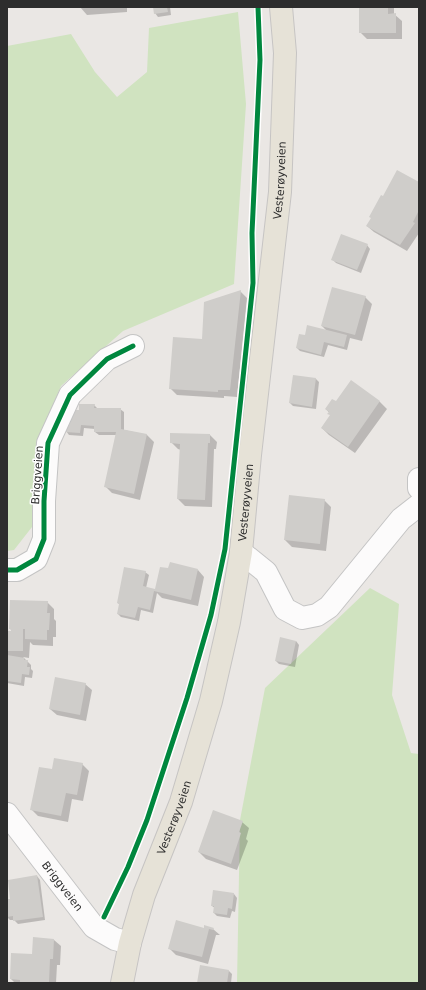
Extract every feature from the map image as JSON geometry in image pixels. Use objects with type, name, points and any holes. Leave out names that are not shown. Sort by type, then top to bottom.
[{"type":"main road","name":"Vesterøyveien","points":[[122,983],[130,943],[144,895],[182,802],[211,701],[229,622],[240,552],[280,192],[285,53],[281,7]]},
{"type":"street","name":"Briggveien","points":[[7,570],[17,570],[36,559],[44,539],[44,502],[48,443],[70,395],[106,359],[133,346]]},
{"type":"street","points":[[419,479],[419,488]]},
{"type":"street","points":[[240,552],[266,572],[285,609],[302,618],[317,615],[329,607],[401,519],[419,505]]},
{"type":"street","name":"Briggveien","points":[[7,814],[94,927],[115,940],[130,943]]},
{"type":"green space","points":[[238,12],[246,104],[234,284],[123,331],[61,386],[36,447],[32,527],[14,550],[7,551],[7,46],[71,34],[95,72],[117,97],[147,72],[149,28]]},
{"type":"green space","points":[[370,588],[399,604],[392,695],[411,753],[419,754],[419,983],[237,983],[240,820],[265,688]]},
{"type":"building","points":[[153,7],[167,7],[168,12],[154,14]]},
{"type":"building","points":[[359,7],[388,7],[388,14],[396,13],[396,33],[359,33]]},
{"type":"building","points":[[397,170],[419,182],[419,210],[413,222],[415,223],[400,245],[366,226],[371,218],[369,217],[381,195],[383,196]]},
{"type":"building","points":[[341,234],[368,244],[357,270],[331,260]]},
{"type":"building","points":[[332,287],[366,296],[355,335],[321,326]]},
{"type":"building","points":[[241,290],[230,390],[218,390],[218,392],[169,389],[173,337],[202,339],[204,302]]},
{"type":"building","points":[[307,325],[347,335],[344,347],[324,342],[321,355],[296,348],[299,334],[305,335]]},
{"type":"building","points":[[293,375],[316,378],[312,407],[289,403]]},
{"type":"building","points":[[351,380],[380,401],[348,447],[321,428],[330,415],[327,414],[329,412],[325,409],[332,399],[336,401]]},
{"type":"building","points":[[79,404],[95,404],[94,408],[121,408],[121,429],[147,434],[134,494],[104,487],[116,432],[94,432],[94,426],[81,425],[80,433],[65,432],[73,410],[79,410]]},
{"type":"building","points":[[170,433],[210,434],[210,443],[208,443],[205,500],[177,499],[180,444],[170,443]]},
{"type":"building","points":[[289,495],[325,499],[320,544],[284,540]]},
{"type":"building","points":[[170,562],[198,569],[191,600],[154,591],[150,610],[138,607],[135,618],[117,614],[119,604],[117,603],[124,567],[146,571],[143,586],[155,589],[160,567],[168,568]]},
{"type":"building","points":[[10,600],[48,601],[47,613],[50,613],[47,640],[25,639],[25,629],[23,629],[23,651],[7,651],[7,631],[11,631],[11,629],[9,629]]},
{"type":"building","points":[[280,637],[296,641],[291,664],[275,661]]},
{"type":"building","points":[[7,655],[25,658],[24,660],[28,660],[27,667],[30,667],[29,675],[22,674],[21,683],[7,681]]},
{"type":"building","points":[[55,677],[86,683],[80,715],[49,709]]},
{"type":"building","points":[[54,758],[83,763],[77,795],[66,793],[61,816],[30,810],[39,767],[52,769]]},
{"type":"building","points":[[213,810],[243,821],[239,832],[241,833],[231,864],[198,852]]},
{"type":"building","points":[[37,875],[43,917],[13,921],[13,916],[7,917],[7,899],[10,899],[8,880]]},
{"type":"building","points":[[213,890],[234,893],[232,909],[228,908],[227,915],[213,913],[214,906],[211,906]]},
{"type":"building","points":[[176,920],[204,928],[204,925],[214,928],[213,930],[209,929],[202,957],[168,949]]},
{"type":"building","points":[[33,937],[54,939],[53,959],[50,959],[49,983],[20,983],[20,980],[10,979],[11,953],[32,954]]},
{"type":"building","points":[[200,965],[229,970],[227,983],[197,983]]},
{"type":"cycle path","points":[[104,917],[128,867],[147,820],[187,698],[211,615],[225,549],[253,283],[252,233],[260,60],[258,7]]},
{"type":"cycle path","points":[[7,570],[17,570],[36,559],[44,539],[44,501],[48,443],[70,395],[107,359],[133,346]]}]
